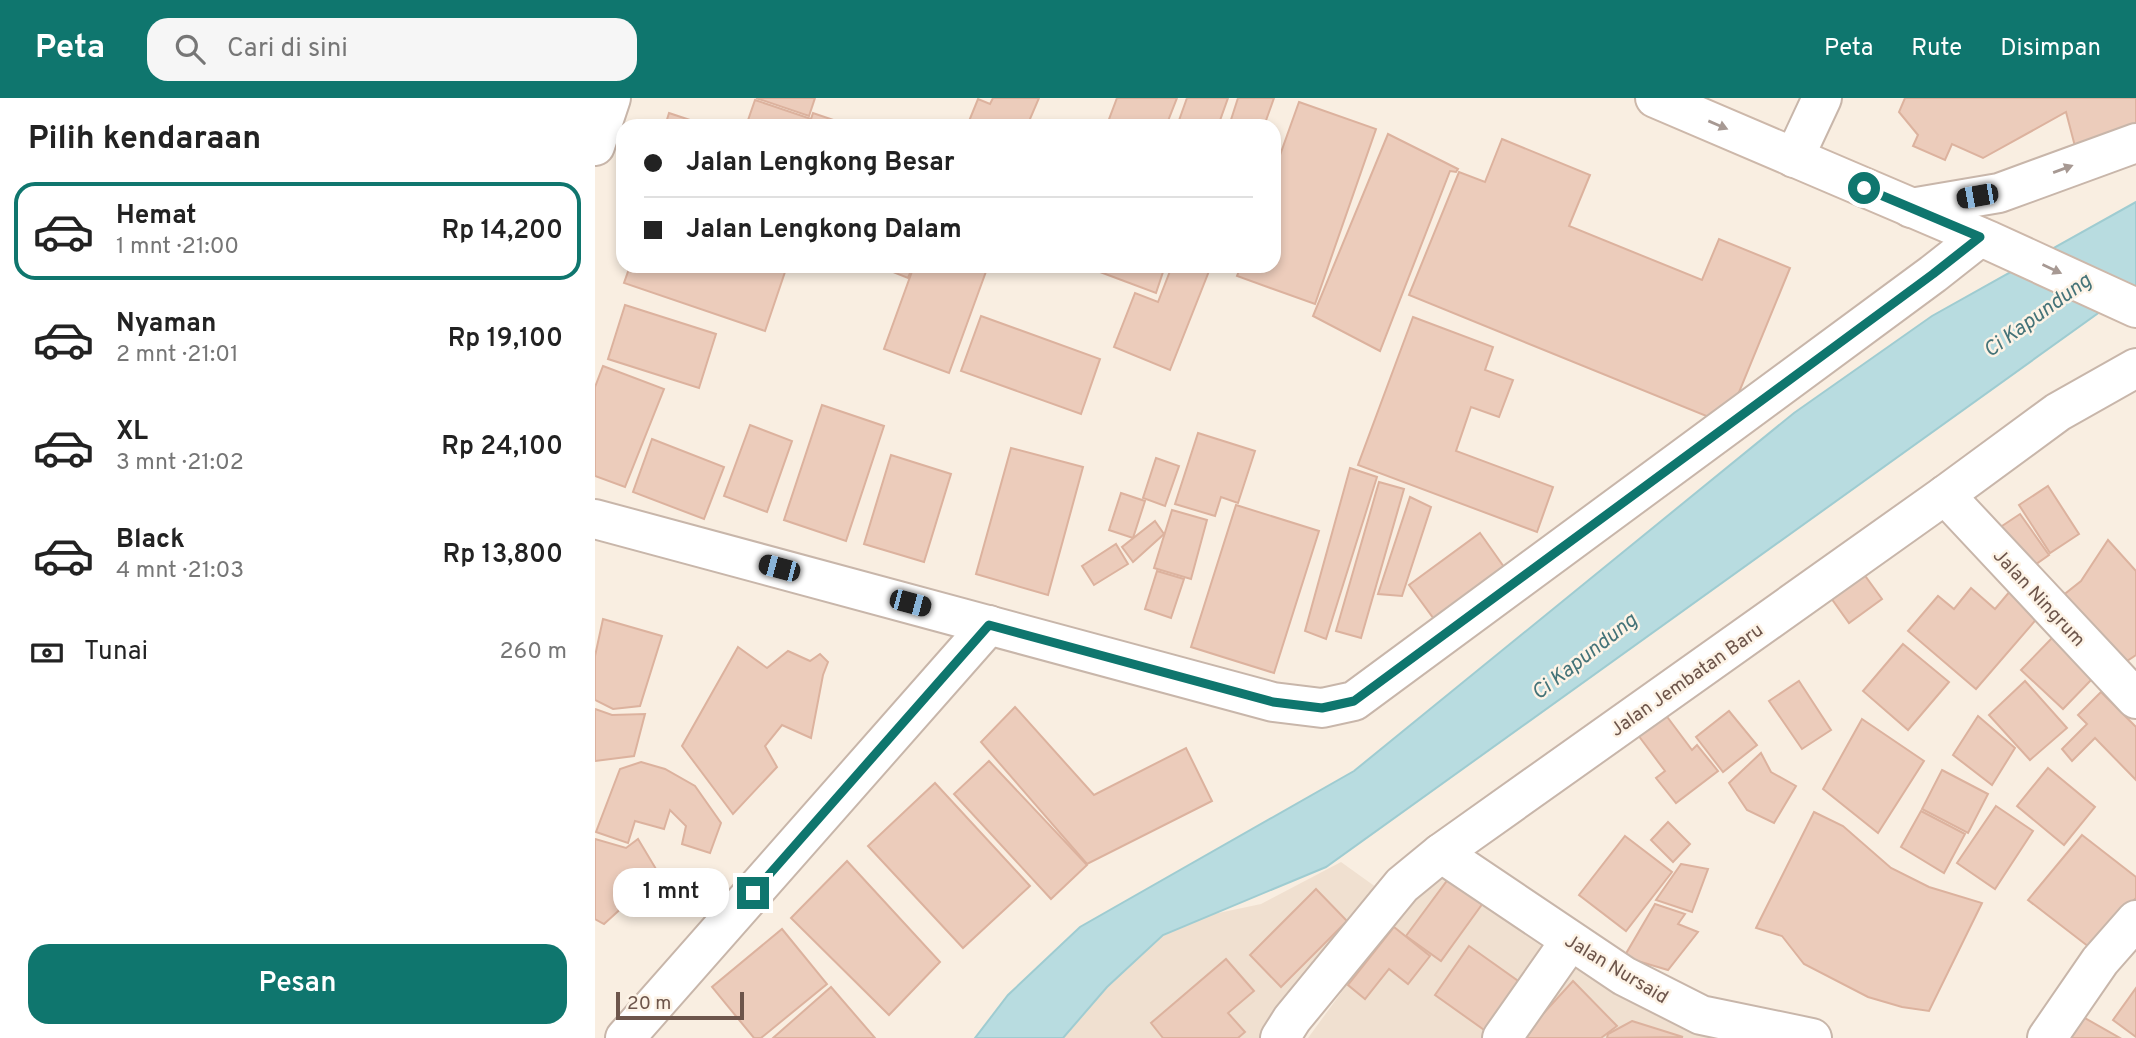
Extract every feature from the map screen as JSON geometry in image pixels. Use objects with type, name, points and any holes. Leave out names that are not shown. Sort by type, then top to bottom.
[{"type":"street","points":[[595,146],[611,98]]},
{"type":"street","points":[[1655,98],[1985,239],[2136,308]]},
{"type":"street","points":[[1794,158],[1822,98]]},
{"type":"street","points":[[1911,208],[1999,193],[2136,143]]},
{"type":"street","points":[[595,519],[1273,702],[1322,708],[1354,701],[1933,274],[1985,239]]},
{"type":"street","name":"Jalan Jembatan Baru","points":[[1280,1038],[1292,1019],[1402,885],[1441,853],[2058,412],[2136,368]]},
{"type":"street","name":"Jalan Ningrum","points":[[1945,495],[2136,699]]},
{"type":"street","points":[[625,1038],[989,625]]},
{"type":"street","name":"Jalan Nursaid","points":[[1441,853],[1625,976],[1701,1016],[1812,1038]]},
{"type":"street","points":[[2047,1038],[2100,961],[2136,920]]},
{"type":"street","points":[[1502,1038],[1570,941]]},
{"type":"shaded area","points":[[1341,862],[1380,890],[1275,1038],[1055,1038],[1085,997],[1176,922],[1261,904]]},
{"type":"shaded area","points":[[1433,867],[1637,1005],[1734,1038],[1308,1038]]},
{"type":"water","name":"Ci Kapundung","points":[[2136,202],[2136,286],[1326,867],[1163,935],[1107,987],[1063,1038],[975,1038],[1008,995],[1080,927],[1354,771],[1794,413],[1932,316]]},
{"type":"building","points":[[756,98],[815,98],[809,116]]},
{"type":"building","points":[[993,98],[1039,98],[1030,119],[970,119],[978,99],[990,104]]},
{"type":"building","points":[[1117,98],[1177,98],[1169,119],[1109,119]]},
{"type":"building","points":[[1187,98],[1228,98],[1220,119],[1180,119]]},
{"type":"building","points":[[1238,98],[1274,98],[1266,119],[1231,119]]},
{"type":"building","points":[[1905,98],[2136,98],[2136,129],[2077,154],[2066,112],[1983,158],[1952,144],[1945,160],[1913,146],[1918,135],[1899,112]]},
{"type":"building","points":[[755,100],[811,119],[748,119]]},
{"type":"building","points":[[1299,102],[1376,129],[1315,304],[1237,276],[1238,273],[1281,273],[1281,152]]},
{"type":"building","points":[[669,113],[687,119],[667,119]]},
{"type":"building","points":[[813,113],[831,119],[811,119]]},
{"type":"building","points":[[1388,134],[1458,169],[1456,172],[1450,171],[1380,351],[1313,316]]},
{"type":"building","points":[[1502,139],[1590,175],[1569,226],[1702,280],[1719,239],[1790,268],[1726,424],[1409,295],[1459,172],[1485,182]]},
{"type":"building","points":[[628,273],[785,273],[765,331],[624,283]]},
{"type":"building","points":[[896,273],[910,273],[908,278]]},
{"type":"building","points":[[911,273],[985,273],[949,373],[884,349]]},
{"type":"building","points":[[1103,273],[1163,273],[1156,293]]},
{"type":"building","points":[[1169,273],[1208,273],[1170,370],[1114,347],[1135,293],[1158,302]]},
{"type":"building","points":[[625,305],[716,334],[699,388],[608,359]]},
{"type":"building","points":[[981,316],[1100,359],[1081,414],[961,371]]},
{"type":"building","points":[[1413,317],[1493,347],[1485,370],[1513,380],[1499,417],[1471,407],[1456,451],[1553,487],[1537,532],[1358,465]]},
{"type":"building","points":[[603,366],[664,389],[625,487],[595,476],[595,387]]},
{"type":"building","points":[[822,405],[884,426],[846,541],[784,520]]},
{"type":"building","points":[[750,425],[792,441],[767,512],[724,496]]},
{"type":"building","points":[[1198,433],[1255,451],[1238,503],[1221,497],[1215,516],[1175,504]]},
{"type":"building","points":[[652,439],[724,467],[704,519],[633,492]]},
{"type":"building","points":[[1011,448],[1083,467],[1048,595],[976,574]]},
{"type":"building","points":[[891,455],[951,474],[924,562],[864,544]]},
{"type":"building","points":[[1156,458],[1179,466],[1165,506],[1143,498]]},
{"type":"building","points":[[1350,468],[1377,477],[1326,639],[1305,631]]},
{"type":"building","points":[[1379,482],[1404,489],[1361,638],[1336,631]]},
{"type":"building","points":[[2048,486],[2079,534],[2050,553],[2019,505]]},
{"type":"building","points":[[1121,493],[1145,501],[1133,538],[1109,530]]},
{"type":"building","points":[[1410,497],[1431,507],[1402,596],[1378,594]]},
{"type":"building","points":[[1236,505],[1319,531],[1274,673],[1191,647]]},
{"type":"building","points":[[1172,510],[1207,520],[1191,579],[1154,568]]},
{"type":"building","points":[[2020,514],[2049,555],[2022,574],[1993,532]]},
{"type":"building","points":[[1155,521],[1164,534],[1133,562],[1122,547]]},
{"type":"building","points":[[1480,533],[1504,567],[1434,619],[1409,585]]},
{"type":"building","points":[[2108,540],[2136,571],[2136,655],[2121,665],[2061,597],[2081,581]]},
{"type":"building","points":[[1116,544],[1128,564],[1094,585],[1082,566]]},
{"type":"building","points":[[1858,566],[1882,599],[1849,623],[1826,591]]},
{"type":"building","points":[[1157,571],[1184,579],[1171,618],[1145,609]]},
{"type":"building","points":[[1971,588],[1995,609],[2011,590],[2040,615],[1976,689],[1908,631],[1938,596],[1954,609]]},
{"type":"building","points":[[603,619],[662,636],[640,706],[613,709],[595,700],[595,656]]},
{"type":"building","points":[[2052,638],[2093,678],[2063,709],[2021,670]]},
{"type":"building","points":[[1903,644],[1949,682],[1908,730],[1863,691]]},
{"type":"building","points":[[738,647],[767,668],[788,651],[810,661],[820,654],[828,662],[811,738],[782,725],[765,746],[777,767],[733,814],[682,746]]},
{"type":"building","points":[[1799,681],[1831,730],[1802,749],[1769,701]]},
{"type":"building","points":[[2025,681],[2067,728],[2030,760],[1989,715]]},
{"type":"building","points":[[2101,692],[2136,727],[2136,780],[2095,738],[2072,761],[2062,749],[2087,724],[2078,715]]},
{"type":"building","points":[[1015,707],[1094,795],[1186,748],[1212,801],[1087,864],[981,742]]},
{"type":"building","points":[[595,709],[612,715],[645,714],[634,756],[595,761]]},
{"type":"building","points":[[1729,711],[1757,745],[1723,772],[1696,737]]},
{"type":"building","points":[[1665,714],[1692,750],[1697,745],[1718,771],[1676,803],[1656,778],[1665,771],[1638,735]]},
{"type":"building","points":[[1978,716],[2015,748],[1992,785],[1953,755]]},
{"type":"building","points":[[1862,719],[1924,761],[1878,833],[1823,789]]},
{"type":"building","points":[[1761,753],[1771,772],[1796,786],[1774,823],[1747,810],[1729,783]]},
{"type":"building","points":[[989,761],[1087,865],[1051,899],[954,794]]},
{"type":"building","points":[[641,762],[665,769],[695,786],[721,823],[710,853],[682,844],[686,826],[670,810],[664,829],[635,821],[628,843],[596,832],[620,769]]},
{"type":"building","points":[[2048,768],[2095,807],[2064,845],[2017,806]]},
{"type":"building","points":[[1942,770],[1988,794],[1968,833],[1922,809]]},
{"type":"building","points":[[935,783],[1030,886],[963,948],[868,846]]},
{"type":"building","points":[[1996,806],[2033,831],[1995,889],[1957,863]]},
{"type":"building","points":[[1921,811],[1965,834],[1944,873],[1901,847]]},
{"type":"building","points":[[1814,812],[1843,826],[1891,868],[1929,887],[1982,903],[1929,1011],[1902,1007],[1868,997],[1804,964],[1782,936],[1756,928]]},
{"type":"building","points":[[1668,822],[1690,844],[1673,862],[1651,840]]},
{"type":"building","points":[[2082,835],[2136,877],[2136,898],[2089,947],[2028,900]]},
{"type":"building","points":[[1625,836],[1672,872],[1626,931],[1579,895]]},
{"type":"building","points":[[595,839],[626,848],[638,839],[659,874],[604,924],[595,919]]},
{"type":"building","points":[[847,861],[940,962],[889,1015],[791,918]]},
{"type":"building","points":[[1681,864],[1708,869],[1692,912],[1656,900]]},
{"type":"building","points":[[1449,878],[1483,903],[1441,961],[1406,936]]},
{"type":"building","points":[[1316,889],[1347,921],[1281,987],[1250,955]]},
{"type":"building","points":[[1655,904],[1685,914],[1678,924],[1698,932],[1668,970],[1624,957]]},
{"type":"building","points":[[1394,927],[1430,956],[1408,984],[1389,969],[1365,999],[1348,985]]},
{"type":"building","points":[[782,929],[827,984],[761,1038],[754,1038],[712,987]]},
{"type":"building","points":[[1469,946],[1528,988],[1494,1037],[1435,995]]},
{"type":"building","points":[[1226,959],[1254,991],[1228,1013],[1245,1032],[1238,1038],[1163,1038],[1151,1023]]},
{"type":"building","points":[[1573,981],[1617,1026],[1601,1038],[1521,1038]]},
{"type":"building","points":[[831,987],[875,1038],[773,1038]]},
{"type":"building","points":[[2136,988],[2136,1037],[2113,1020]]},
{"type":"building","points":[[2076,1013],[2120,1038],[2061,1038]]},
{"type":"building","points":[[1632,1021],[1683,1037],[1607,1038],[1608,1034]]},
{"type":"route","points":[[753,893],[989,625],[1273,702],[1322,708],[1354,701],[1980,237],[1864,188]]}]
